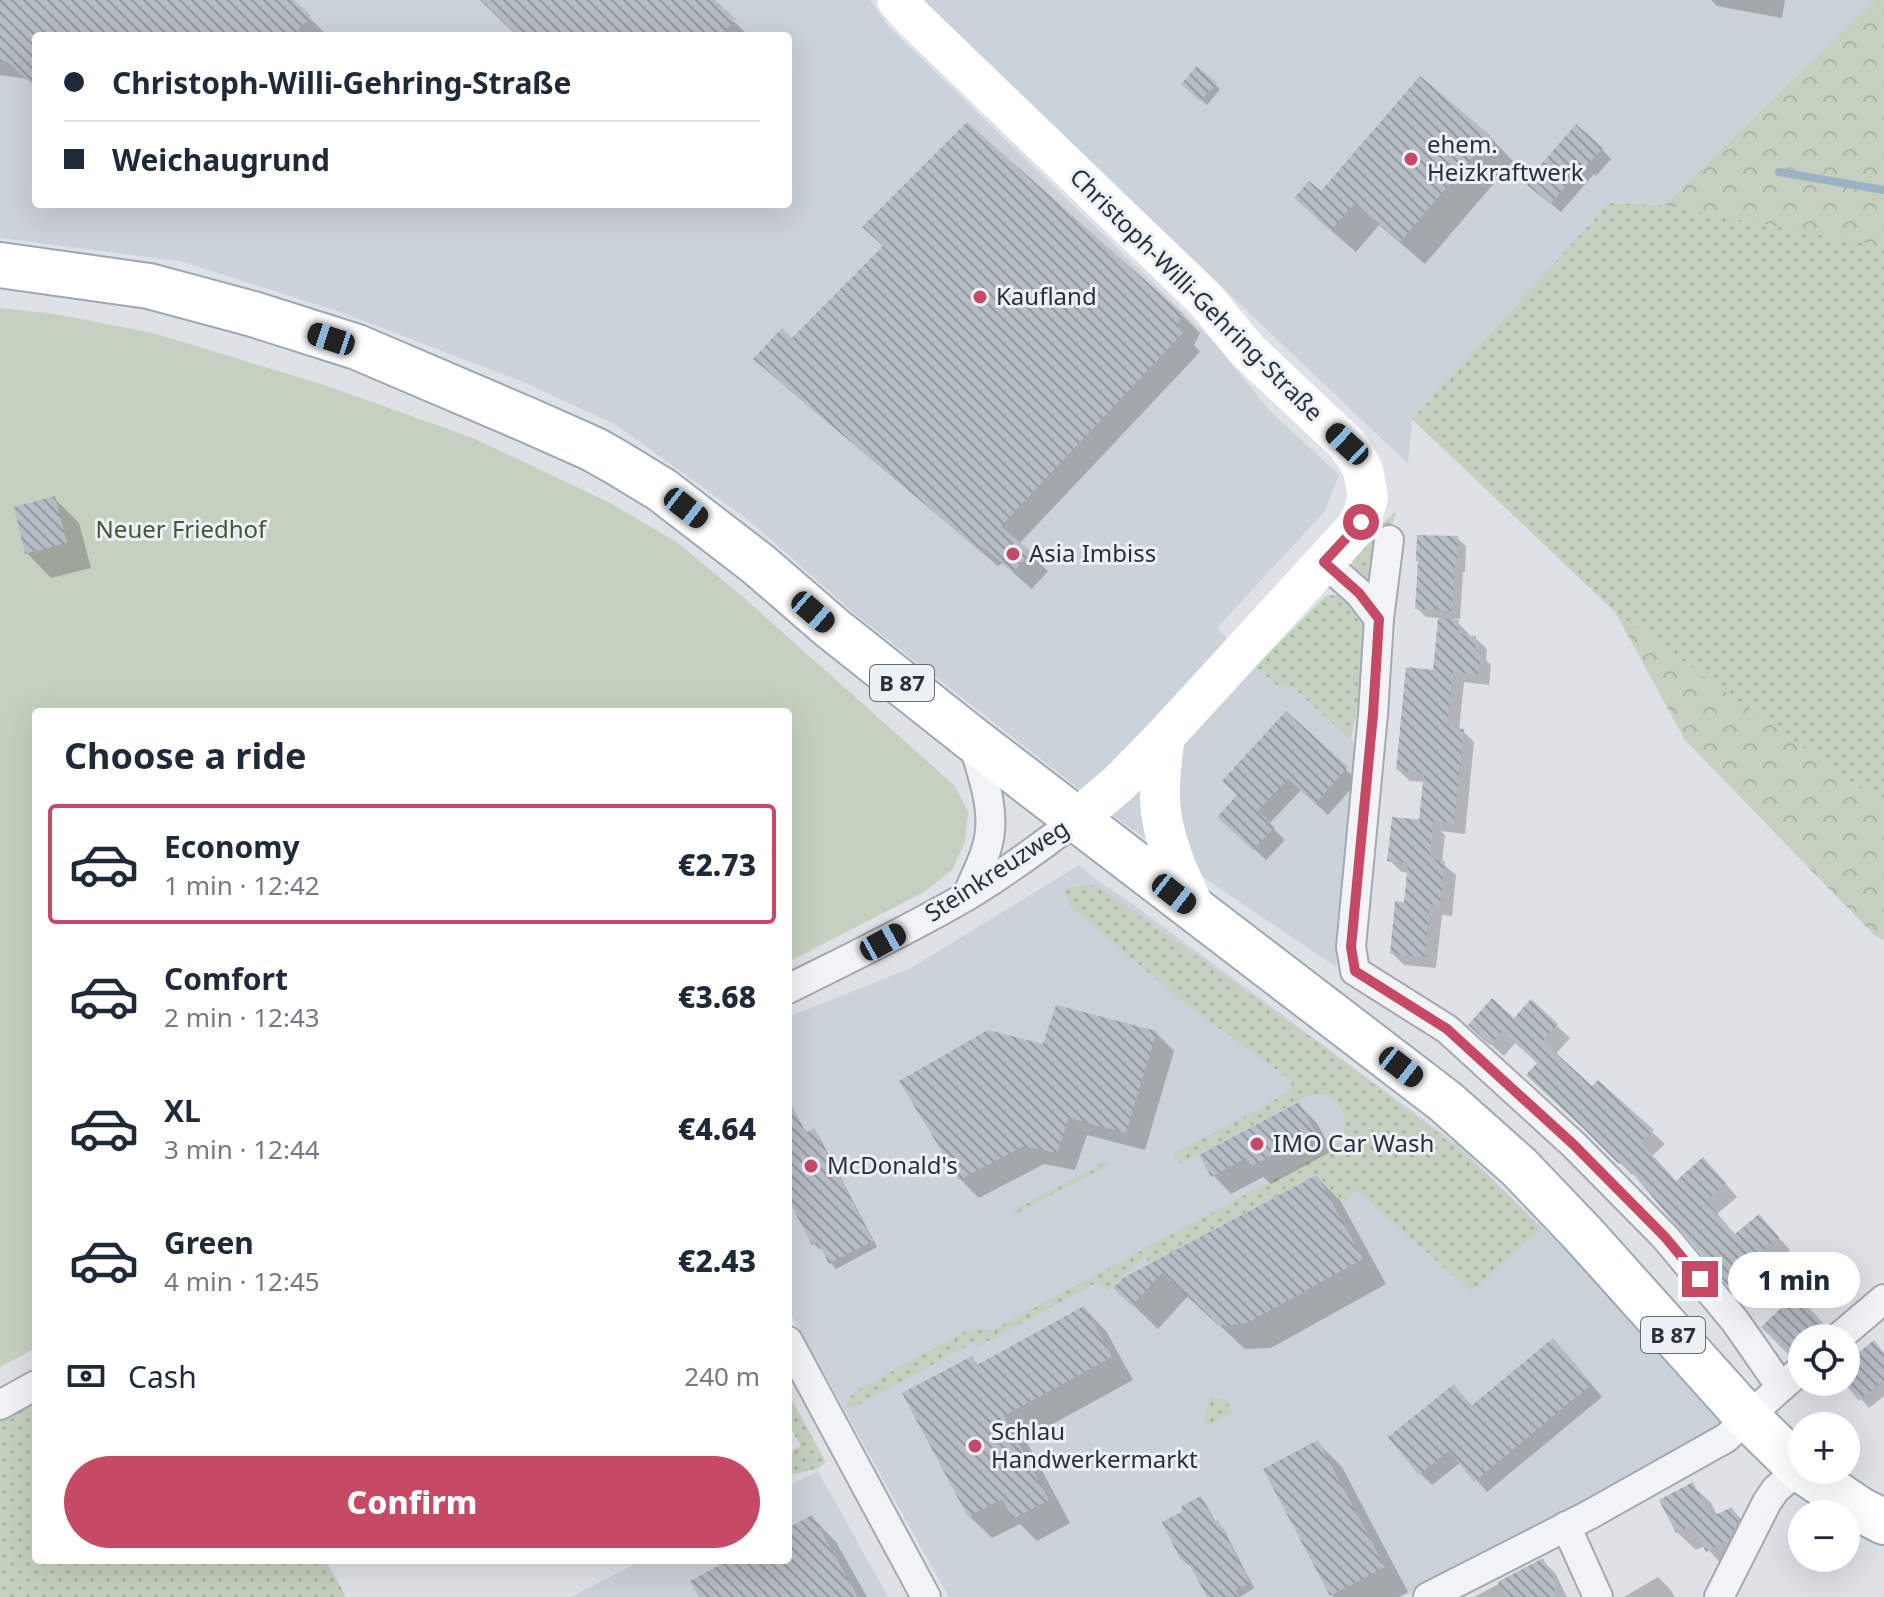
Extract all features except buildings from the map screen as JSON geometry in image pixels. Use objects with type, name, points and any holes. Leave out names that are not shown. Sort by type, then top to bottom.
[{"type":"main road","name":"B 87","points":[[0,265],[149,286],[357,347],[593,449],[662,490],[758,564],[832,628],[972,739],[1446,1102],[1519,1167],[1748,1418],[1788,1457]]},
{"type":"main road","name":"B 87","points":[[1822,1484],[1884,1522]]},
{"type":"street","name":"Christoph-Willi-Gehring-Straße","points":[[897,0],[1205,299],[1247,350],[1347,444],[1363,470],[1368,497],[1361,522],[1165,736],[1119,783],[1077,819]]},
{"type":"street","points":[[1389,540],[1379,619],[1351,947],[1355,971],[1447,1029],[1574,1145],[1665,1237],[1735,1321],[1788,1375]]},
{"type":"street","points":[[1324,562],[1359,593],[1379,619]]},
{"type":"street","points":[[1165,736],[1160,774],[1162,813],[1176,865],[1196,911]]},
{"type":"street","points":[[967,896],[986,851],[990,831],[988,802],[972,739]]},
{"type":"street","name":"Steinkreuzweg","points":[[792,987],[967,896],[1077,819]]},
{"type":"street","points":[[1855,1324],[1884,1299]]},
{"type":"street","points":[[792,1348],[926,1597]]},
{"type":"street","points":[[1428,1597],[1726,1438],[1788,1381]]},
{"type":"street","points":[[0,1405],[32,1387]]},
{"type":"street","points":[[1719,1597],[1767,1502],[1788,1479]]},
{"type":"street","points":[[1566,1526],[1598,1597]]},
{"type":"shaded area","points":[[0,0],[870,0],[888,26],[1213,341],[1270,411],[1339,475],[1325,511],[1217,628],[1255,667],[1279,687],[1290,685],[1359,747],[1336,967],[1119,820],[855,614],[751,522],[616,425],[526,383],[343,313],[180,261],[0,238]]},
{"type":"shaded area","points":[[921,0],[1875,0],[1664,205],[1609,203],[1412,419],[1408,464]]},
{"type":"shaded area","points":[[1079,865],[1458,1145],[1583,1267],[1730,1425],[1403,1597],[949,1597],[792,1316],[792,1015],[911,968]]},
{"type":"shaded area","points":[[818,1471],[888,1597],[571,1597],[635,1564],[792,1564],[792,1484]]},
{"type":"green space","points":[[1875,0],[1884,0],[1884,247],[1664,205]]},
{"type":"green space","points":[[1609,203],[1664,205],[1884,247],[1884,806],[1615,612],[1412,419]]},
{"type":"green space","name":"Neuer Friedhof","points":[[0,308],[55,314],[153,333],[324,385],[473,438],[610,503],[678,543],[955,786],[968,812],[965,841],[953,869],[924,892],[792,960],[792,708],[32,708],[32,1350],[0,1367]]},
{"type":"green space","points":[[1396,511],[1378,581],[1363,581],[1354,572],[1352,559],[1362,543]]},
{"type":"green space","points":[[1341,594],[1369,622],[1369,648],[1351,740],[1290,685],[1279,687],[1255,667],[1326,596]]},
{"type":"green space","points":[[1615,612],[1884,806],[1884,941],[1873,934],[1685,740]]},
{"type":"green space","points":[[1088,884],[1099,887],[1323,1046],[1434,1130],[1486,1174],[1541,1229],[1471,1291],[1356,1190],[1342,1205],[1317,1175],[1151,1263],[1144,1257],[1107,1291],[1098,1282],[977,1347],[974,1342],[850,1409],[847,1403],[854,1392],[966,1331],[993,1330],[1329,1150],[1342,1137],[1345,1124],[1340,1106],[1326,1095],[1312,1094],[1180,1164],[1174,1154],[1290,1092],[1292,1081],[1187,1005],[1071,907],[1064,889]]},
{"type":"green space","points":[[1104,1162],[1109,1165],[1014,1215],[1015,1210]]},
{"type":"green space","points":[[1210,1396],[1225,1400],[1234,1412],[1207,1426],[1203,1423]]},
{"type":"green space","points":[[792,1400],[826,1462],[818,1469],[792,1474],[792,1451],[801,1446],[792,1430]]},
{"type":"green space","points":[[32,1403],[32,1564],[328,1564],[346,1597],[0,1597],[0,1421]]},
{"type":"waterway","points":[[1779,172],[1884,190]]},
{"type":"place","name":"ehem. Heizkraftwerk","points":[[1411,159]]},
{"type":"place","name":"Kaufland","points":[[980,297]]},
{"type":"place","name":"Asia Imbiss","points":[[1013,554]]},
{"type":"place","name":"IMO Car Wash","points":[[1257,1144]]},
{"type":"place","name":"McDonald's","points":[[811,1166]]},
{"type":"place","name":"Schlau Handwerkermarkt","points":[[975,1446]]},
{"type":"route","points":[[1361,522],[1324,562],[1359,593],[1379,619],[1351,947],[1355,971],[1447,1029],[1574,1145],[1665,1237],[1700,1279]]}]
